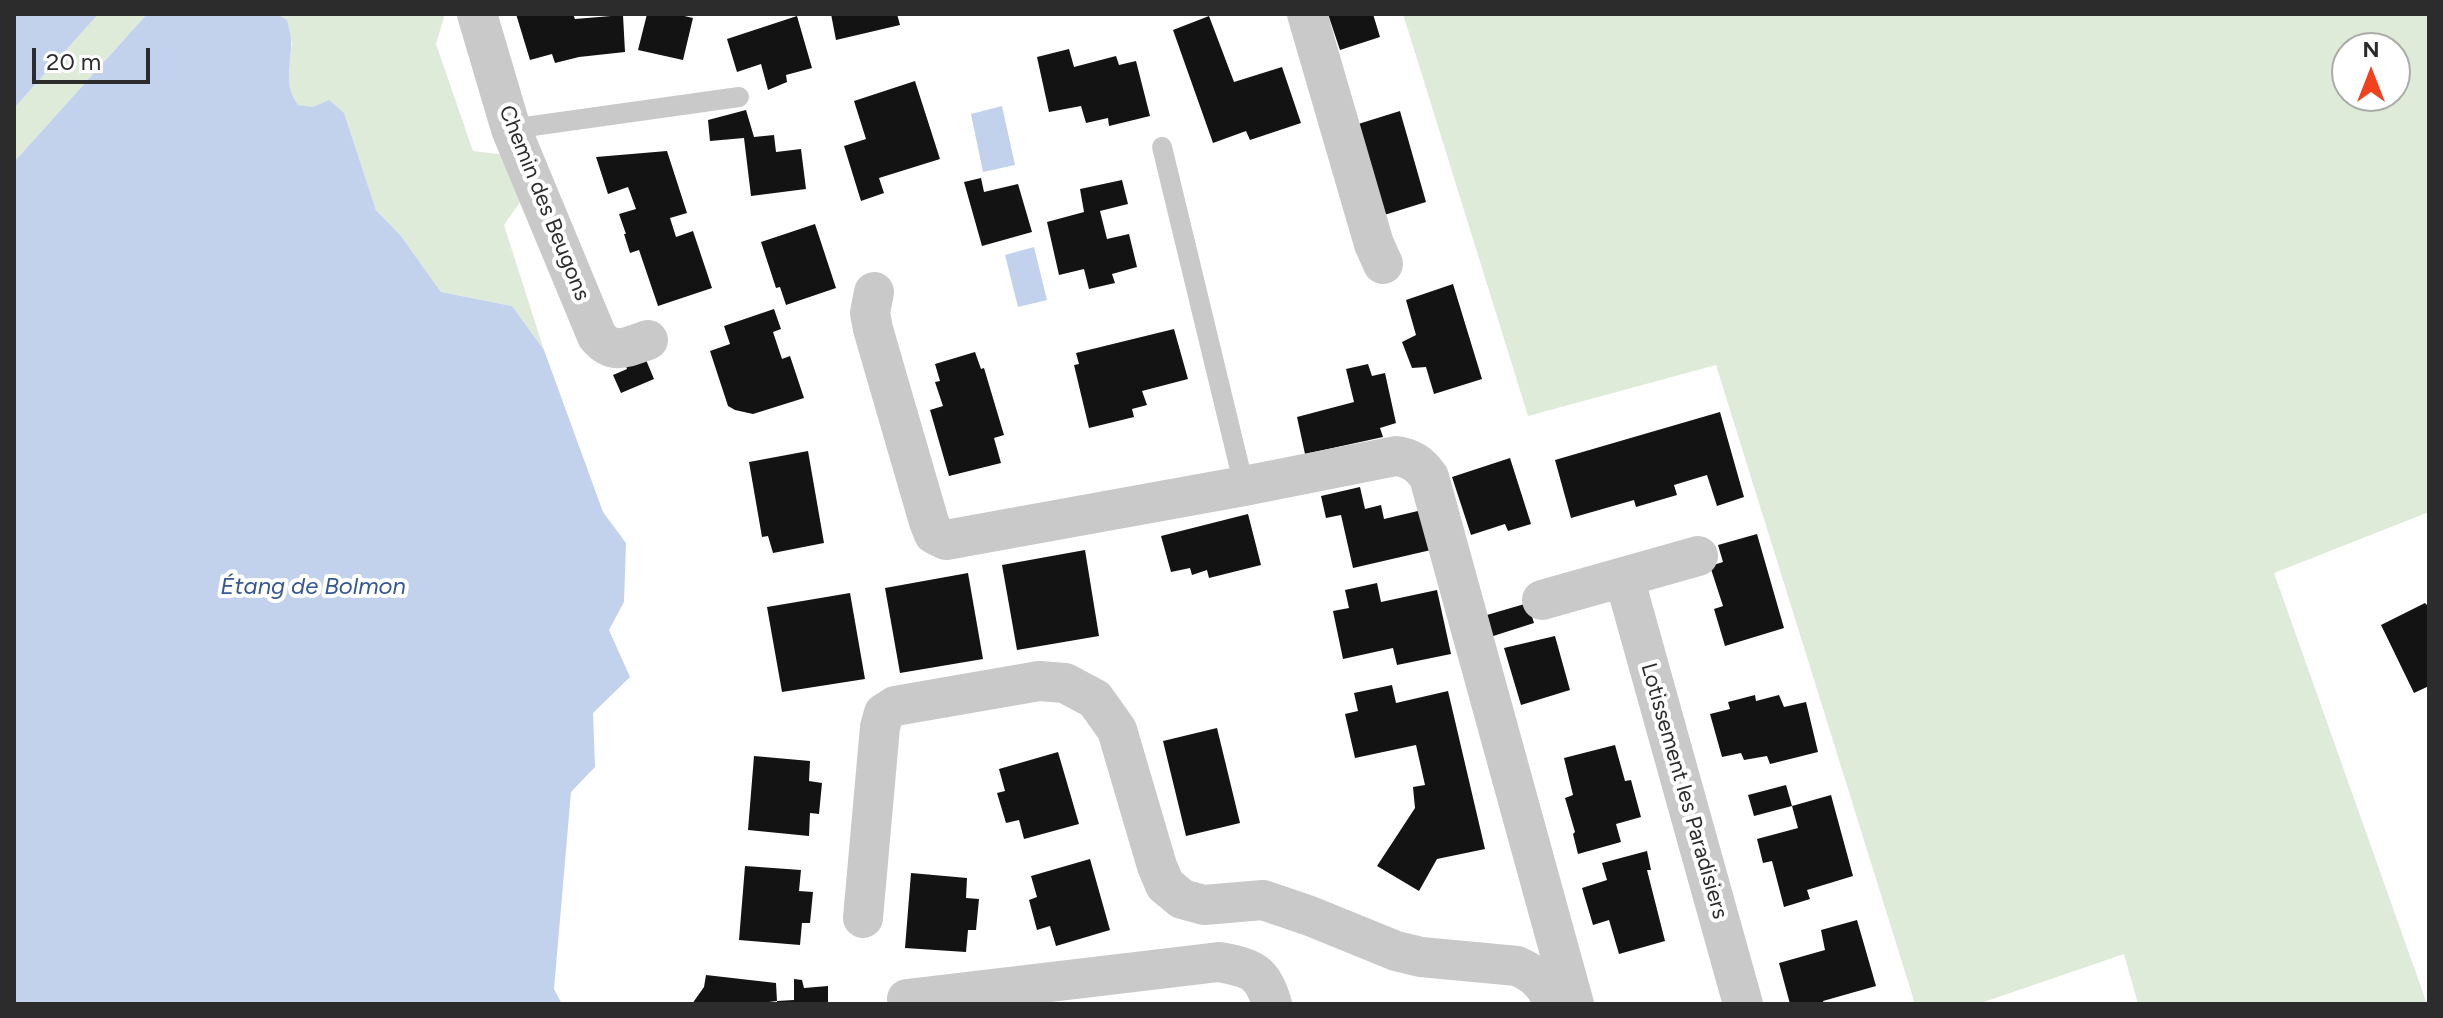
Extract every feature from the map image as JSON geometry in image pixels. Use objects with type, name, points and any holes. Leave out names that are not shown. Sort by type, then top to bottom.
[{"type":"street","name":"Chemin des Beugons","points":[[477,14],[511,129],[597,336],[604,345],[614,348],[648,340]]},
{"type":"street","points":[[1307,14],[1374,244],[1383,264]]},
{"type":"street","points":[[874,292],[870,313],[873,329],[934,534],[946,540],[1396,456],[1415,461],[1429,477],[1574,1004]]},
{"type":"street","points":[[1542,600],[1698,556]]},
{"type":"street","name":"Lotissement les Paradisiers","points":[[1624,577],[1743,1004]]},
{"type":"street","points":[[863,918],[880,727],[884,713],[895,706],[1039,681],[1065,683],[1095,699],[1117,730],[1157,866],[1165,885],[1182,899],[1204,905],[1263,900],[1396,951],[1421,957],[1517,966],[1543,982],[1553,1004]]},
{"type":"street","points":[[907,999],[1219,962],[1247,967],[1266,985],[1272,1004]]},
{"type":"lane","points":[[511,129],[739,97]]},
{"type":"lane","points":[[1162,147],[1244,486]]},
{"type":"green space","points":[[14,14],[147,14],[14,162]]},
{"type":"green space","points":[[277,14],[445,14],[436,44],[473,151],[507,155],[525,195],[504,225],[544,350],[512,306],[441,292],[401,236],[376,210],[344,113],[298,105],[291,95],[288,76],[292,42]]},
{"type":"green space","points":[[1403,14],[2429,14],[2429,512],[2274,573],[2427,1004],[2138,1004],[2124,954],[1978,1004],[1915,1004],[1716,365],[1528,416]]},
{"type":"water","points":[[14,14],[98,14],[14,108]]},
{"type":"water","name":"Étang de Bolmon","points":[[147,14],[277,14],[287,20],[291,40],[289,84],[298,105],[313,107],[329,100],[344,113],[376,210],[401,236],[441,292],[512,306],[544,350],[603,512],[626,543],[624,602],[609,630],[630,677],[593,713],[595,767],[571,792],[554,989],[562,1004],[14,1004],[14,162]]},
{"type":"water","points":[[1002,106],[1015,165],[983,172],[971,114]]},
{"type":"water","points":[[1034,247],[1047,300],[1018,307],[1005,255]]},
{"type":"building","points":[[516,14],[573,14],[575,19],[623,15],[625,52],[555,63],[552,54],[530,60]]},
{"type":"building","points":[[647,14],[676,14],[693,18],[683,60],[638,50]]},
{"type":"building","points":[[831,14],[897,14],[900,25],[836,40]]},
{"type":"building","points":[[1328,14],[1373,14],[1380,37],[1340,50]]},
{"type":"building","points":[[797,16],[812,68],[786,75],[787,82],[768,90],[761,64],[737,72],[727,39]]},
{"type":"building","points":[[1209,16],[1234,82],[1282,67],[1301,123],[1250,140],[1246,131],[1213,143],[1173,30]]},
{"type":"building","points":[[1069,49],[1074,67],[1116,56],[1119,65],[1136,61],[1150,116],[1109,126],[1108,118],[1086,123],[1081,106],[1049,112],[1037,57]]},
{"type":"building","points":[[915,81],[940,159],[879,178],[884,193],[861,201],[844,146],[866,139],[854,101]]},
{"type":"building","points":[[746,110],[754,137],[774,135],[776,152],[801,149],[806,189],[751,196],[744,138],[710,141],[708,120]]},
{"type":"building","points":[[1400,111],[1426,202],[1381,216],[1355,125]]},
{"type":"building","points":[[667,151],[687,213],[670,218],[676,237],[693,231],[712,288],[658,306],[639,250],[630,253],[624,234],[619,214],[636,209],[628,187],[608,194],[596,157]]},
{"type":"building","points":[[981,178],[984,192],[1018,184],[1032,232],[982,246],[964,182]]},
{"type":"building","points":[[1122,180],[1128,204],[1100,211],[1107,239],[1129,234],[1137,267],[1112,274],[1115,283],[1089,289],[1084,269],[1059,275],[1047,222],[1084,212],[1080,189]]},
{"type":"building","points":[[815,224],[836,288],[786,305],[780,287],[776,288],[761,242]]},
{"type":"building","points":[[1453,284],[1482,379],[1434,394],[1426,367],[1412,368],[1402,342],[1416,335],[1406,300]]},
{"type":"building","points":[[774,309],[781,329],[773,332],[782,359],[790,356],[804,398],[753,414],[735,410],[728,406],[710,351],[730,344],[724,326]]},
{"type":"building","points":[[1174,329],[1188,379],[1142,391],[1147,405],[1132,409],[1134,417],[1089,428],[1074,365],[1079,364],[1076,353]]},
{"type":"building","points":[[975,352],[981,369],[984,368],[1004,435],[994,438],[1001,463],[949,476],[930,410],[943,406],[935,382],[940,381],[935,364]]},
{"type":"building","points":[[644,355],[654,379],[621,393],[613,375],[627,369],[625,363]]},
{"type":"building","points":[[1368,364],[1372,376],[1385,373],[1396,423],[1380,428],[1383,437],[1305,454],[1297,417],[1354,402],[1346,369]]},
{"type":"building","points":[[1720,412],[1744,497],[1717,506],[1707,475],[1674,485],[1677,495],[1636,507],[1634,500],[1571,518],[1555,460]]},
{"type":"building","points":[[808,451],[824,543],[773,553],[768,536],[762,537],[749,462]]},
{"type":"building","points":[[1510,458],[1531,524],[1508,531],[1505,524],[1471,535],[1452,477]]},
{"type":"building","points":[[1360,487],[1365,509],[1381,505],[1384,519],[1422,510],[1431,550],[1353,568],[1341,515],[1326,518],[1321,496]]},
{"type":"building","points":[[1248,514],[1261,565],[1209,578],[1207,570],[1192,575],[1190,568],[1171,572],[1161,536]]},
{"type":"building","points":[[1757,534],[1784,628],[1725,646],[1714,609],[1723,606],[1710,566],[1723,562],[1718,545]]},
{"type":"building","points":[[1085,550],[1099,636],[1017,650],[1002,565]]},
{"type":"building","points":[[968,573],[983,659],[900,673],[885,588]]},
{"type":"building","points":[[1377,583],[1381,602],[1437,590],[1451,654],[1397,665],[1393,648],[1343,659],[1333,611],[1349,608],[1345,590]]},
{"type":"building","points":[[850,593],[865,679],[782,692],[767,607]]},
{"type":"building","points":[[1528,603],[1534,623],[1487,638],[1480,617]]},
{"type":"building","points":[[2425,603],[2429,607],[2429,686],[2414,693],[2381,625]]},
{"type":"building","points":[[1555,636],[1570,690],[1521,705],[1504,648]]},
{"type":"building","points":[[1392,685],[1396,703],[1448,691],[1485,849],[1437,859],[1419,891],[1377,866],[1415,808],[1413,787],[1425,785],[1416,745],[1355,758],[1345,714],[1358,711],[1354,693]]},
{"type":"building","points":[[1755,695],[1756,701],[1779,695],[1784,707],[1806,702],[1818,752],[1770,764],[1767,756],[1744,760],[1741,753],[1722,757],[1710,714],[1730,709],[1728,702]]},
{"type":"building","points":[[1217,728],[1240,823],[1186,836],[1163,741]]},
{"type":"building","points":[[1615,745],[1625,781],[1631,780],[1641,817],[1616,824],[1621,842],[1578,854],[1565,798],[1573,795],[1564,758]]},
{"type":"building","points":[[1058,752],[1079,824],[1024,839],[1019,820],[1006,823],[997,793],[1005,791],[999,769]]},
{"type":"building","points":[[754,756],[810,761],[809,781],[822,783],[819,814],[810,813],[809,836],[748,830]]},
{"type":"building","points":[[1786,785],[1792,806],[1754,816],[1748,795]]},
{"type":"building","points":[[1831,795],[1853,876],[1807,890],[1810,899],[1784,907],[1772,861],[1763,863],[1757,839],[1798,828],[1792,806]]},
{"type":"building","points":[[1647,851],[1651,870],[1647,870],[1665,941],[1619,954],[1609,920],[1593,925],[1582,888],[1607,880],[1602,863]]},
{"type":"building","points":[[1090,859],[1110,930],[1056,946],[1050,926],[1037,930],[1029,900],[1037,897],[1031,876]]},
{"type":"building","points":[[745,866],[801,870],[799,891],[813,892],[810,923],[802,923],[800,945],[739,940]]},
{"type":"building","points":[[911,873],[967,878],[966,898],[979,899],[976,930],[968,930],[966,952],[905,948]]},
{"type":"building","points":[[1857,920],[1876,986],[1823,1001],[1824,1004],[1790,1004],[1779,963],[1825,950],[1821,930]]},
{"type":"building","points":[[706,975],[776,983],[777,1001],[692,1004],[704,987]]},
{"type":"building","points":[[794,979],[802,980],[804,988],[828,986],[828,1004],[777,1004],[777,1001],[794,1000]]}]
